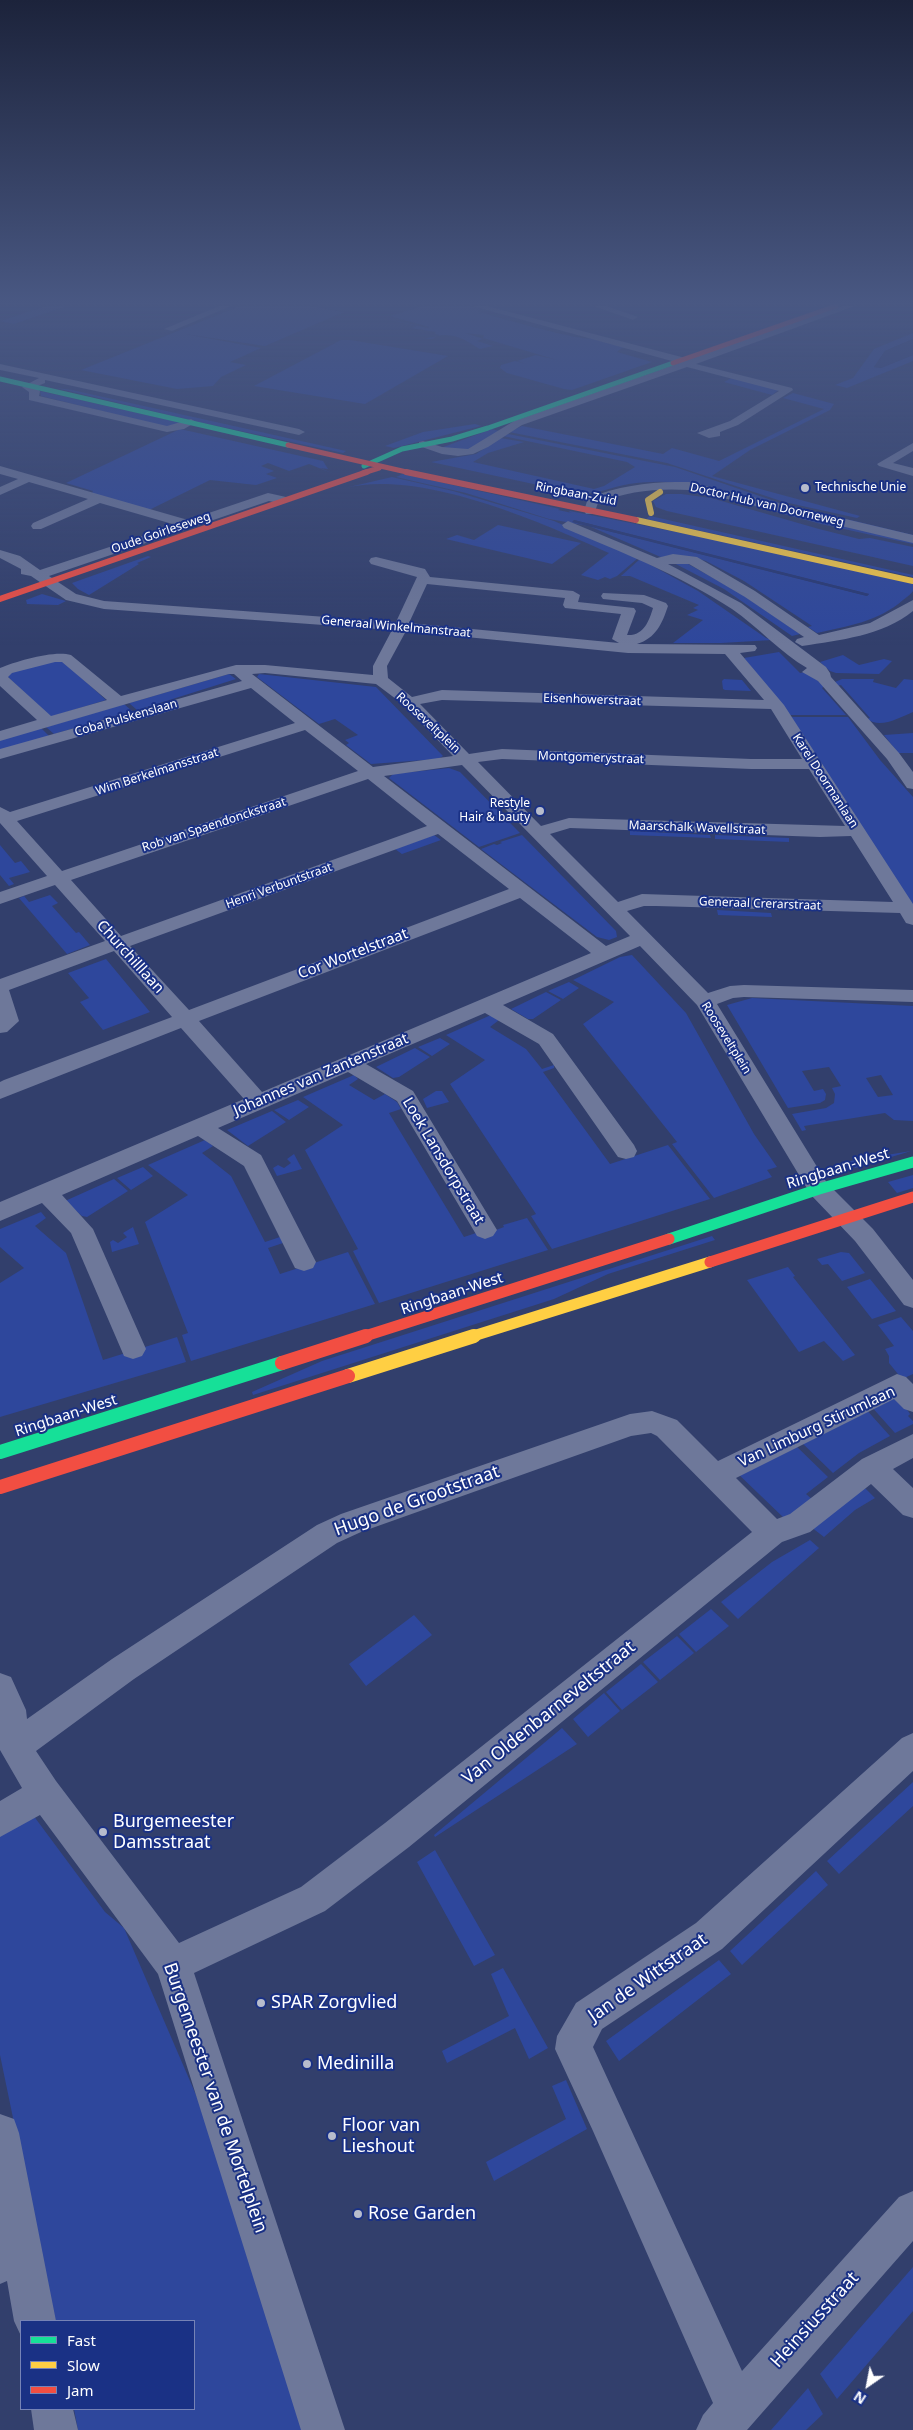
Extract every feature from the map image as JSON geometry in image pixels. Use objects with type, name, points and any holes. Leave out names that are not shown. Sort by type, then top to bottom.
[{"type":"main road","points":[[163,419],[368,464]]},
{"type":"main road","name":"Ringbaan-Zuid","points":[[225,419],[295,435],[382,462],[591,506]]},
{"type":"main road","points":[[382,462],[452,439],[503,419]]},
{"type":"main road","points":[[382,462],[402,461],[427,446]]},
{"type":"main road","name":"Ringbaan-Zuid","points":[[402,461],[913,581]]},
{"type":"main road","name":"Oude Goirleseweg","points":[[353,475],[368,464],[382,462]]},
{"type":"main road","name":"Oude Goirleseweg","points":[[44,578],[282,500],[353,475],[382,462]]},
{"type":"main road","points":[[651,513],[648,500],[660,492]]},
{"type":"main road","name":"Ringbaan-Zuid","points":[[610,505],[913,570]]},
{"type":"main road","points":[[0,599],[44,578]]},
{"type":"main road","name":"Ringbaan-West","points":[[0,1452],[589,1266],[819,1190],[913,1162]]},
{"type":"main road","points":[[0,1487],[913,1197]]},
{"type":"street","points":[[126,419],[167,429],[186,425]]},
{"type":"street","points":[[427,446],[456,454],[474,452],[512,426],[528,419]]},
{"type":"street","points":[[714,431],[740,419]]},
{"type":"street","points":[[913,446],[883,464],[913,472]]},
{"type":"street","points":[[0,470],[187,524]]},
{"type":"street","points":[[0,490],[30,478]]},
{"type":"street","name":"Doctor Hub van Doorneweg","points":[[591,506],[611,493],[632,487],[689,486],[710,489],[769,506],[913,539]]},
{"type":"street","name":"Doctor Hub van Doorneweg","points":[[591,506],[610,505],[634,495],[684,492],[709,496],[788,518],[913,545]]},
{"type":"street","name":"Oude Goirleseweg","points":[[44,578],[187,524],[268,497],[282,500]]},
{"type":"street","points":[[36,526],[99,499]]},
{"type":"street","points":[[568,525],[656,562],[708,590],[757,620],[788,644],[804,660],[804,666],[812,674],[823,678],[893,756],[913,784]]},
{"type":"street","name":"Generaal Winkelmanstraat","points":[[0,554],[15,559],[71,597],[104,605],[629,644],[669,651],[750,648]]},
{"type":"street","points":[[656,562],[673,558],[692,560],[764,603],[817,640]]},
{"type":"street","points":[[236,670],[266,669],[380,680],[380,666],[387,656],[424,580],[424,576],[420,572],[376,561]]},
{"type":"street","points":[[0,568],[44,578]]},
{"type":"street","points":[[424,580],[573,595],[575,593],[644,599],[662,606],[653,629],[629,644],[619,639],[628,611],[570,605],[573,595]]},
{"type":"street","points":[[788,644],[847,634],[887,622],[904,613],[913,604]]},
{"type":"street","name":"Karel Doormanlaan","points":[[729,649],[776,705],[910,914]]},
{"type":"street","points":[[48,722],[0,678],[0,674],[7,670],[55,658],[66,658],[118,702]]},
{"type":"street","name":"Coba Pulskenslaan","points":[[0,736],[228,670],[236,670]]},
{"type":"street","points":[[236,670],[604,954]]},
{"type":"street","name":"Rooseveltplein","points":[[380,680],[409,702],[468,760],[704,1001],[819,1190],[847,1217]]},
{"type":"street","name":"Coba Pulskenslaan","points":[[0,754],[253,683]]},
{"type":"street","name":"Eisenhowerstraat","points":[[409,702],[442,695],[776,705]]},
{"type":"street","name":"Wim Berkelmansstraat","points":[[3,816],[308,724]]},
{"type":"street","name":"Montgomerystraat","points":[[369,773],[502,754],[751,764],[815,764]]},
{"type":"street","points":[[893,756],[913,755]]},
{"type":"street","name":"Rob van Spaendonckstraat","points":[[0,898],[369,773]]},
{"type":"street","name":"Churchilllaan","points":[[3,816],[259,1102]]},
{"type":"street","name":"Maarschalk Wavellstraat","points":[[539,832],[569,823],[820,832],[857,831]]},
{"type":"street","name":"Henri Verbuntstraat","points":[[0,986],[440,828]]},
{"type":"street","name":"Cor Wortelstraat","points":[[0,1092],[12,1085],[184,1018],[522,891]]},
{"type":"street","name":"Generaal Crerarstraat","points":[[615,909],[642,900],[656,900],[910,914]]},
{"type":"street","name":"Johannes van Zantenstraat","points":[[0,1212],[643,938]]},
{"type":"street","points":[[704,1001],[730,992],[744,991],[913,996]]},
{"type":"street","points":[[0,992],[9,1021],[0,1026]]},
{"type":"street","points":[[485,1004],[546,1039],[626,1151]]},
{"type":"street","name":"Loek Lansdorpstraat","points":[[349,1063],[405,1096],[485,1230]]},
{"type":"street","points":[[200,1127],[253,1161],[304,1262]]},
{"type":"street","points":[[46,1192],[81,1229],[133,1350]]},
{"type":"street","points":[[847,1217],[913,1298]]},
{"type":"street","name":"Van Limburg Stirumlaan","points":[[716,1475],[897,1385],[913,1401]]},
{"type":"street","name":"Hugo de Grootstraat","points":[[8,1743],[327,1534],[351,1523],[641,1422],[652,1422],[667,1428],[772,1533]]},
{"type":"street","name":"Van Oldenbarneveltstraat","points":[[173,1964],[313,1899],[397,1835],[772,1533],[800,1523],[872,1467],[913,1445]]},
{"type":"street","points":[[872,1467],[913,1506]]},
{"type":"street","name":"Burgemeester van de Mortelplein","points":[[0,1688],[10,1710],[8,1743],[173,1964],[323,2430]]},
{"type":"street","name":"Jan de Wittstraat","points":[[728,2419],[607,2117],[574,2050],[576,2036],[589,2016],[708,1936],[913,1749]]},
{"type":"street","points":[[0,1820],[44,1793]]},
{"type":"street","points":[[0,2133],[10,2258],[35,2320]]},
{"type":"street","name":"Heinsiusstraat","points":[[728,2419],[913,2211]]},
{"type":"street","points":[[52,2410],[56,2430]]},
{"type":"shaded area","points":[[136,419],[166,419],[182,423],[167,427]]},
{"type":"shaded area","points":[[187,419],[204,419],[346,451],[343,453]]},
{"type":"shaded area","points":[[803,419],[811,419],[750,450],[712,476],[860,516],[857,518],[784,502],[667,463],[509,432],[522,426],[663,454],[672,448],[719,461]]},
{"type":"shaded area","points":[[475,424],[481,426],[394,448],[385,446],[423,432]]},
{"type":"shaded area","points":[[180,429],[323,461],[328,469],[320,468],[334,474],[309,464],[289,471],[268,463],[261,466],[274,471],[266,474],[277,478],[256,485],[210,480],[149,510],[91,495],[93,491],[66,483]]},
{"type":"shaded area","points":[[492,429],[499,431],[471,450],[438,449]]},
{"type":"shaded area","points":[[508,434],[675,467],[780,503],[913,535],[913,537],[703,485],[676,482],[648,482],[580,494],[431,462],[476,454],[500,438],[524,442],[488,453],[473,462],[594,489],[604,486],[635,467],[627,462],[503,436]]},
{"type":"shaded area","points":[[403,474],[572,513],[569,512],[737,544],[913,584],[913,591],[893,607],[873,618],[817,633],[808,627],[812,626],[744,581],[706,561],[696,558],[663,558],[589,526],[549,519],[466,493],[396,477]],"holes":[[[574,520],[869,594],[867,596],[573,522]]]},
{"type":"shaded area","points":[[392,477],[453,491],[554,521],[638,558],[617,576],[598,580],[581,575],[609,553],[514,513],[479,501],[408,486],[375,484],[345,488]]},
{"type":"shaded area","points":[[666,494],[711,498],[859,539],[870,538],[913,547],[913,566],[656,507],[653,501]]},
{"type":"shaded area","points":[[720,497],[913,540],[913,544],[821,524]]},
{"type":"shaded area","points":[[650,516],[913,575],[913,577],[646,519]]},
{"type":"shaded area","points":[[574,520],[869,594],[867,596],[572,522]]},
{"type":"shaded area","points":[[498,525],[581,543],[552,564],[446,539],[457,535],[474,540]]},
{"type":"shaded area","points":[[148,556],[151,557],[137,563],[139,564],[89,595],[72,583]]},
{"type":"shaded area","points":[[640,559],[698,591],[766,638],[772,640],[673,643],[703,620],[687,615],[698,610],[693,608],[699,605],[630,576],[621,576]]},
{"type":"shaded area","points":[[681,560],[740,593],[800,634],[792,636],[724,589],[670,561]]},
{"type":"shaded area","points":[[42,594],[66,601],[58,605],[27,604],[26,600]]},
{"type":"shaded area","points":[[779,652],[800,673],[806,672],[825,686],[822,688],[846,715],[790,715],[744,658]]},
{"type":"shaded area","points":[[843,655],[859,665],[884,659],[892,661],[879,674],[836,673],[830,671],[820,662]]},
{"type":"shaded area","points":[[54,661],[64,662],[106,700],[50,717],[7,676],[9,673]]},
{"type":"shaded area","points":[[229,674],[236,679],[144,708],[137,710],[129,703]]},
{"type":"shaded area","points":[[259,674],[376,687],[443,756],[438,759],[371,764],[346,745],[349,743],[345,740],[358,735],[335,719],[319,724],[257,677]]},
{"type":"shaded area","points":[[724,679],[742,680],[751,691],[725,690],[723,689],[722,681]]},
{"type":"shaded area","points":[[842,679],[874,679],[873,682],[896,688],[904,679],[913,680],[913,712],[884,723],[872,722],[867,719],[870,718],[841,685],[837,686],[835,682]]},
{"type":"shaded area","points":[[124,704],[132,711],[54,734],[46,727]]},
{"type":"shaded area","points":[[791,717],[848,717],[880,760],[913,797],[913,908]]},
{"type":"shaded area","points":[[41,728],[49,736],[0,750],[0,740]]},
{"type":"shaded area","points":[[913,733],[913,753],[898,753],[884,735]]},
{"type":"shaded area","points":[[449,768],[460,772],[520,833],[479,847],[389,778],[393,774]]},
{"type":"shaded area","points":[[630,831],[710,835],[711,838],[630,835]]},
{"type":"shaded area","points":[[434,835],[441,840],[402,854],[395,849]]},
{"type":"shaded area","points":[[522,835],[616,931],[617,937],[609,940],[597,937],[481,849]]},
{"type":"shaded area","points":[[715,835],[789,838],[789,842],[715,839]]},
{"type":"shaded area","points":[[0,845],[15,863],[21,861],[30,872],[9,878],[14,884],[9,886],[0,875]]},
{"type":"shaded area","points":[[50,895],[58,903],[52,906],[76,933],[79,932],[90,945],[67,954],[19,898],[24,896],[29,902]]},
{"type":"shaded area","points":[[717,910],[771,913],[772,917],[718,915]]},
{"type":"shaded area","points":[[632,955],[686,1013],[754,1134],[777,1167],[767,1170],[772,1177],[714,1198],[672,1144],[677,1142],[583,1024],[614,1002],[573,980],[620,957]]},
{"type":"shaded area","points":[[106,959],[150,1012],[103,1030],[80,1002],[89,998],[68,973]]},
{"type":"shaded area","points":[[569,982],[579,988],[563,999],[548,991]]},
{"type":"shaded area","points":[[546,992],[561,1000],[533,1019],[528,1019],[511,1009]]},
{"type":"shaded area","points":[[752,998],[913,1006],[913,1121],[894,1120],[885,1113],[804,1126],[806,1130],[802,1131],[792,1114],[826,1108],[834,1103],[835,1094],[832,1088],[841,1086],[829,1067],[802,1071],[814,1091],[823,1089],[826,1094],[825,1100],[820,1103],[788,1108],[727,1005]],"holes":[[[881,1075],[893,1095],[878,1097],[866,1078]]]},
{"type":"shaded area","points":[[491,1015],[499,1020],[490,1027],[526,1049],[542,1069],[554,1065],[554,1068],[543,1072],[610,1164],[668,1145],[710,1199],[552,1249],[531,1216],[536,1214],[450,1084],[485,1060],[446,1035]]},
{"type":"shaded area","points":[[440,1038],[450,1044],[432,1056],[418,1047]]},
{"type":"shaded area","points":[[415,1048],[430,1057],[399,1077],[393,1078],[376,1067]]},
{"type":"shaded area","points":[[354,1075],[358,1079],[349,1085],[374,1100],[385,1094],[397,1102],[401,1109],[389,1113],[464,1237],[494,1227],[496,1230],[504,1227],[503,1225],[527,1218],[548,1250],[379,1303],[353,1251],[358,1249],[305,1150],[343,1125],[303,1097]]},
{"type":"shaded area","points":[[436,1091],[442,1091],[449,1102],[427,1108],[423,1099]]},
{"type":"shaded area","points":[[298,1100],[309,1107],[289,1120],[274,1110]]},
{"type":"shaded area","points":[[272,1111],[286,1122],[248,1146],[227,1130]]},
{"type":"shaded area","points":[[205,1140],[213,1146],[202,1153],[231,1176],[265,1242],[280,1237],[283,1243],[268,1248],[280,1274],[348,1252],[375,1304],[191,1361],[182,1335],[188,1333],[145,1222],[188,1195],[148,1165]]},
{"type":"shaded area","points":[[911,1151],[855,1168],[850,1161]]},
{"type":"shaded area","points":[[294,1154],[302,1169],[277,1176],[273,1168],[278,1165],[284,1168],[291,1163],[287,1159]]},
{"type":"shaded area","points":[[143,1167],[153,1176],[131,1190],[117,1178]]},
{"type":"shaded area","points":[[913,1175],[913,1188],[897,1193],[888,1182]]},
{"type":"shaded area","points":[[114,1179],[128,1191],[87,1217],[82,1216],[65,1201]]},
{"type":"shaded area","points":[[41,1212],[46,1218],[35,1226],[66,1253],[103,1360],[177,1337],[186,1362],[0,1417],[0,1283],[24,1268],[0,1247],[0,1229]]},
{"type":"shaded area","points":[[133,1227],[139,1244],[112,1252],[110,1242],[113,1240],[118,1243],[127,1237],[123,1233]]},
{"type":"shaded area","points":[[712,1236],[715,1240],[608,1274],[554,1299],[253,1395],[252,1392],[322,1361]]},
{"type":"shaded area","points":[[841,1252],[849,1253],[865,1273],[842,1281],[828,1264],[822,1265],[817,1259]]},
{"type":"shaded area","points":[[788,1267],[795,1276],[793,1277],[855,1355],[843,1361],[824,1341],[799,1352],[747,1280]]},
{"type":"shaded area","points":[[870,1279],[896,1311],[872,1319],[847,1287]]},
{"type":"shaded area","points":[[901,1317],[913,1331],[913,1374],[902,1379],[889,1363],[889,1356],[885,1349],[894,1346],[878,1325]]},
{"type":"shaded area","points":[[894,1393],[913,1421],[913,1424],[895,1433],[870,1405]]},
{"type":"shaded area","points":[[864,1407],[890,1436],[859,1453],[833,1473],[798,1439]]},
{"type":"shaded area","points":[[792,1442],[828,1477],[806,1494],[813,1500],[785,1519],[734,1470]]},
{"type":"shaded area","points":[[863,1486],[875,1498],[855,1510],[824,1537],[811,1527]]},
{"type":"shaded area","points":[[810,1540],[819,1548],[738,1619],[721,1602],[772,1562]]},
{"type":"shaded area","points":[[711,1609],[729,1626],[696,1652],[679,1634]]},
{"type":"shaded area","points":[[414,1615],[432,1635],[366,1686],[349,1664]]},
{"type":"shaded area","points":[[677,1636],[694,1653],[660,1680],[643,1662]]},
{"type":"shaded area","points":[[641,1664],[658,1682],[622,1710],[606,1692]]},
{"type":"shaded area","points":[[604,1693],[620,1711],[588,1737],[573,1719]]},
{"type":"shaded area","points":[[562,1728],[577,1744],[435,1837],[434,1835]]},
{"type":"shaded area","points":[[913,1782],[913,1806],[839,1874],[827,1861]]},
{"type":"shaded area","points":[[33,1815],[105,1912],[124,1928],[212,2132],[308,2430],[78,2430],[74,2410],[195,2410],[195,2320],[55,2320],[0,2055],[0,1836]]},
{"type":"shaded area","points":[[435,1850],[495,1955],[474,1966],[417,1862]]},
{"type":"shaded area","points":[[816,1871],[828,1885],[742,1965],[730,1951]]},
{"type":"shaded area","points":[[719,1960],[731,1974],[619,2061],[606,2041]]},
{"type":"shaded area","points":[[503,1968],[548,2048],[529,2059],[515,2028],[447,2063],[442,2051],[509,2016],[491,1974]]},
{"type":"shaded area","points":[[566,2080],[587,2129],[494,2181],[486,2162],[566,2119],[552,2086]]},
{"type":"shaded area","points":[[913,2267],[913,2311],[837,2399],[820,2374]]},
{"type":"shaded area","points":[[808,2388],[823,2414],[806,2430],[771,2430]]},
{"type":"traffic: fast","points":[[176,419],[288,445]]},
{"type":"traffic: fast","points":[[364,466],[402,449],[452,439],[512,419]]},
{"type":"traffic: fast","points":[[669,1239],[819,1189],[913,1162]]},
{"type":"traffic: fast","points":[[0,1452],[282,1363]]},
{"type":"traffic: slow","points":[[651,513],[648,500],[660,492]]},
{"type":"traffic: slow","points":[[636,520],[913,581]]},
{"type":"traffic: slow","points":[[348,1376],[710,1262]]},
{"type":"traffic: jam","points":[[288,445],[465,486],[636,520]]},
{"type":"traffic: jam","points":[[0,599],[379,468]]},
{"type":"traffic: jam","points":[[710,1262],[913,1197]]},
{"type":"traffic: jam","points":[[282,1363],[669,1239]]},
{"type":"traffic: jam","points":[[0,1487],[348,1376]]},
{"type":"place","name":"Technische Unie","points":[[805,488]]},
{"type":"place","name":"Restyle Hair & bauty","points":[[540,811]]},
{"type":"place","name":"Burgemeester Damsstraat","points":[[103,1832]]},
{"type":"place","name":"SPAR Zorgvlied","points":[[261,2003]]},
{"type":"place","name":"Medinilla","points":[[307,2064]]},
{"type":"place","name":"Floor van Lieshout","points":[[332,2136]]},
{"type":"place","name":"Rose Garden","points":[[358,2214]]}]
